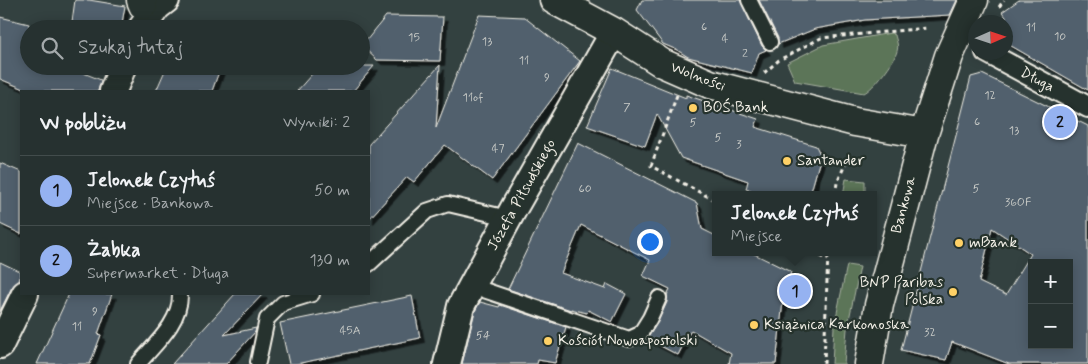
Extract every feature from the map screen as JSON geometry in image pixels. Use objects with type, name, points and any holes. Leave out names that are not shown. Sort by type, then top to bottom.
[{"type":"street","name":"Wolności","points":[[554,0],[614,32],[662,63],[710,84],[855,122],[924,134]]},
{"type":"street","name":"Bankowa","points":[[868,364],[879,305],[924,134],[949,56],[968,19]]},
{"type":"street","name":"Józefa Piłsudskiego","points":[[447,364],[461,306],[508,218],[614,32]]},
{"type":"street","name":"Długa","points":[[1001,60],[1088,107]]},
{"type":"street","points":[[112,90],[119,75]]},
{"type":"street","points":[[0,345],[25,295]]},
{"type":"lane","points":[[749,0],[770,42]]},
{"type":"lane","points":[[370,263],[427,211],[448,204],[508,218]]},
{"type":"lane","points":[[472,286],[629,338],[640,334],[659,298]]},
{"type":"lane","points":[[138,364],[171,326],[180,295]]},
{"type":"lane","points":[[258,362],[267,319],[283,303],[309,295]]},
{"type":"path","points":[[764,72],[778,60],[821,38],[927,28]]},
{"type":"path","points":[[686,74],[651,166],[712,199]]},
{"type":"path","points":[[836,191],[847,160]]},
{"type":"path","points":[[820,256],[828,260]]},
{"type":"path","points":[[824,364],[828,256]]},
{"type":"green space","points":[[891,33],[895,35],[897,43],[898,49],[895,56],[878,81],[864,93],[795,81],[787,63],[823,45]]},
{"type":"green space","points":[[846,179],[865,181],[865,191],[844,191]]},
{"type":"green space","points":[[847,265],[860,267],[847,329],[844,364],[832,364],[834,327]]},
{"type":"building","points":[[75,0],[89,0],[125,6],[123,20],[72,20]]},
{"type":"building","points":[[642,0],[740,0],[762,46],[766,50],[759,53],[752,73],[688,57],[663,44],[637,10]]},
{"type":"building","points":[[759,0],[957,0],[950,15],[865,20],[815,29],[778,44],[778,38]]},
{"type":"building","points":[[1019,0],[1088,0],[1088,90],[1013,47],[1013,15],[1004,15],[1002,12]]},
{"type":"building","points":[[479,15],[524,17],[580,61],[492,180],[445,145],[414,182],[407,177],[370,218],[370,143],[440,65],[436,128]]},
{"type":"building","points":[[386,16],[443,17],[440,61],[377,60],[370,53],[370,36]]},
{"type":"building","points":[[0,17],[20,22],[20,75],[88,75],[101,80],[98,90],[27,90],[0,79]]},
{"type":"building","points":[[612,68],[686,98],[686,95],[758,119],[755,127],[816,146],[821,156],[811,191],[753,191],[746,189],[748,181],[681,158],[657,114],[645,146],[587,126]]},
{"type":"building","points":[[982,74],[1088,126],[1088,364],[1009,364],[952,342],[946,360],[901,350],[971,77]],"holes":[[[992,228],[1031,254],[1006,295],[979,282]]]},
{"type":"building","points":[[163,75],[218,75],[212,90],[156,90]]},
{"type":"building","points":[[311,75],[366,75],[354,90],[298,90]]},
{"type":"building","points":[[578,143],[697,203],[702,229],[712,234],[712,256],[758,256],[791,272],[784,292],[776,364],[729,364],[731,353],[691,330],[678,355],[647,339],[658,322],[667,302],[667,295],[670,289],[643,276],[650,260],[581,225],[561,273],[605,289],[607,284],[626,294],[612,322],[588,310],[587,313],[571,310],[508,289]]},
{"type":"building","points":[[0,163],[20,172],[20,234],[0,224]]},
{"type":"building","points":[[0,262],[20,272],[20,276],[19,281],[12,287],[0,311]]},
{"type":"building","points":[[69,295],[112,295],[98,334],[101,335],[90,364],[37,364]]},
{"type":"building","points":[[234,295],[262,295],[224,335],[256,328],[255,332],[226,364],[172,364]]},
{"type":"building","points":[[412,296],[420,338],[289,364],[280,323]]},
{"type":"building","points":[[480,302],[499,307],[500,305],[566,327],[555,363],[538,360],[537,364],[462,364],[475,311]]},
{"type":"place","name":"BOŚ Bank","points":[[693,108]]},
{"type":"place","name":"Żabka","points":[[1060,122]]},
{"type":"place","name":"Santander","points":[[787,161]]},
{"type":"place","name":"mBank","points":[[959,243]]},
{"type":"place","name":"Jelonek Czytuś","points":[[795,291]]},
{"type":"place","name":"BNP Paribas Polska","points":[[953,292]]},
{"type":"place","name":"Książnica Karkonoska","points":[[754,325]]},
{"type":"place","name":"Kościół Nowoapostolski","points":[[548,341]]}]
